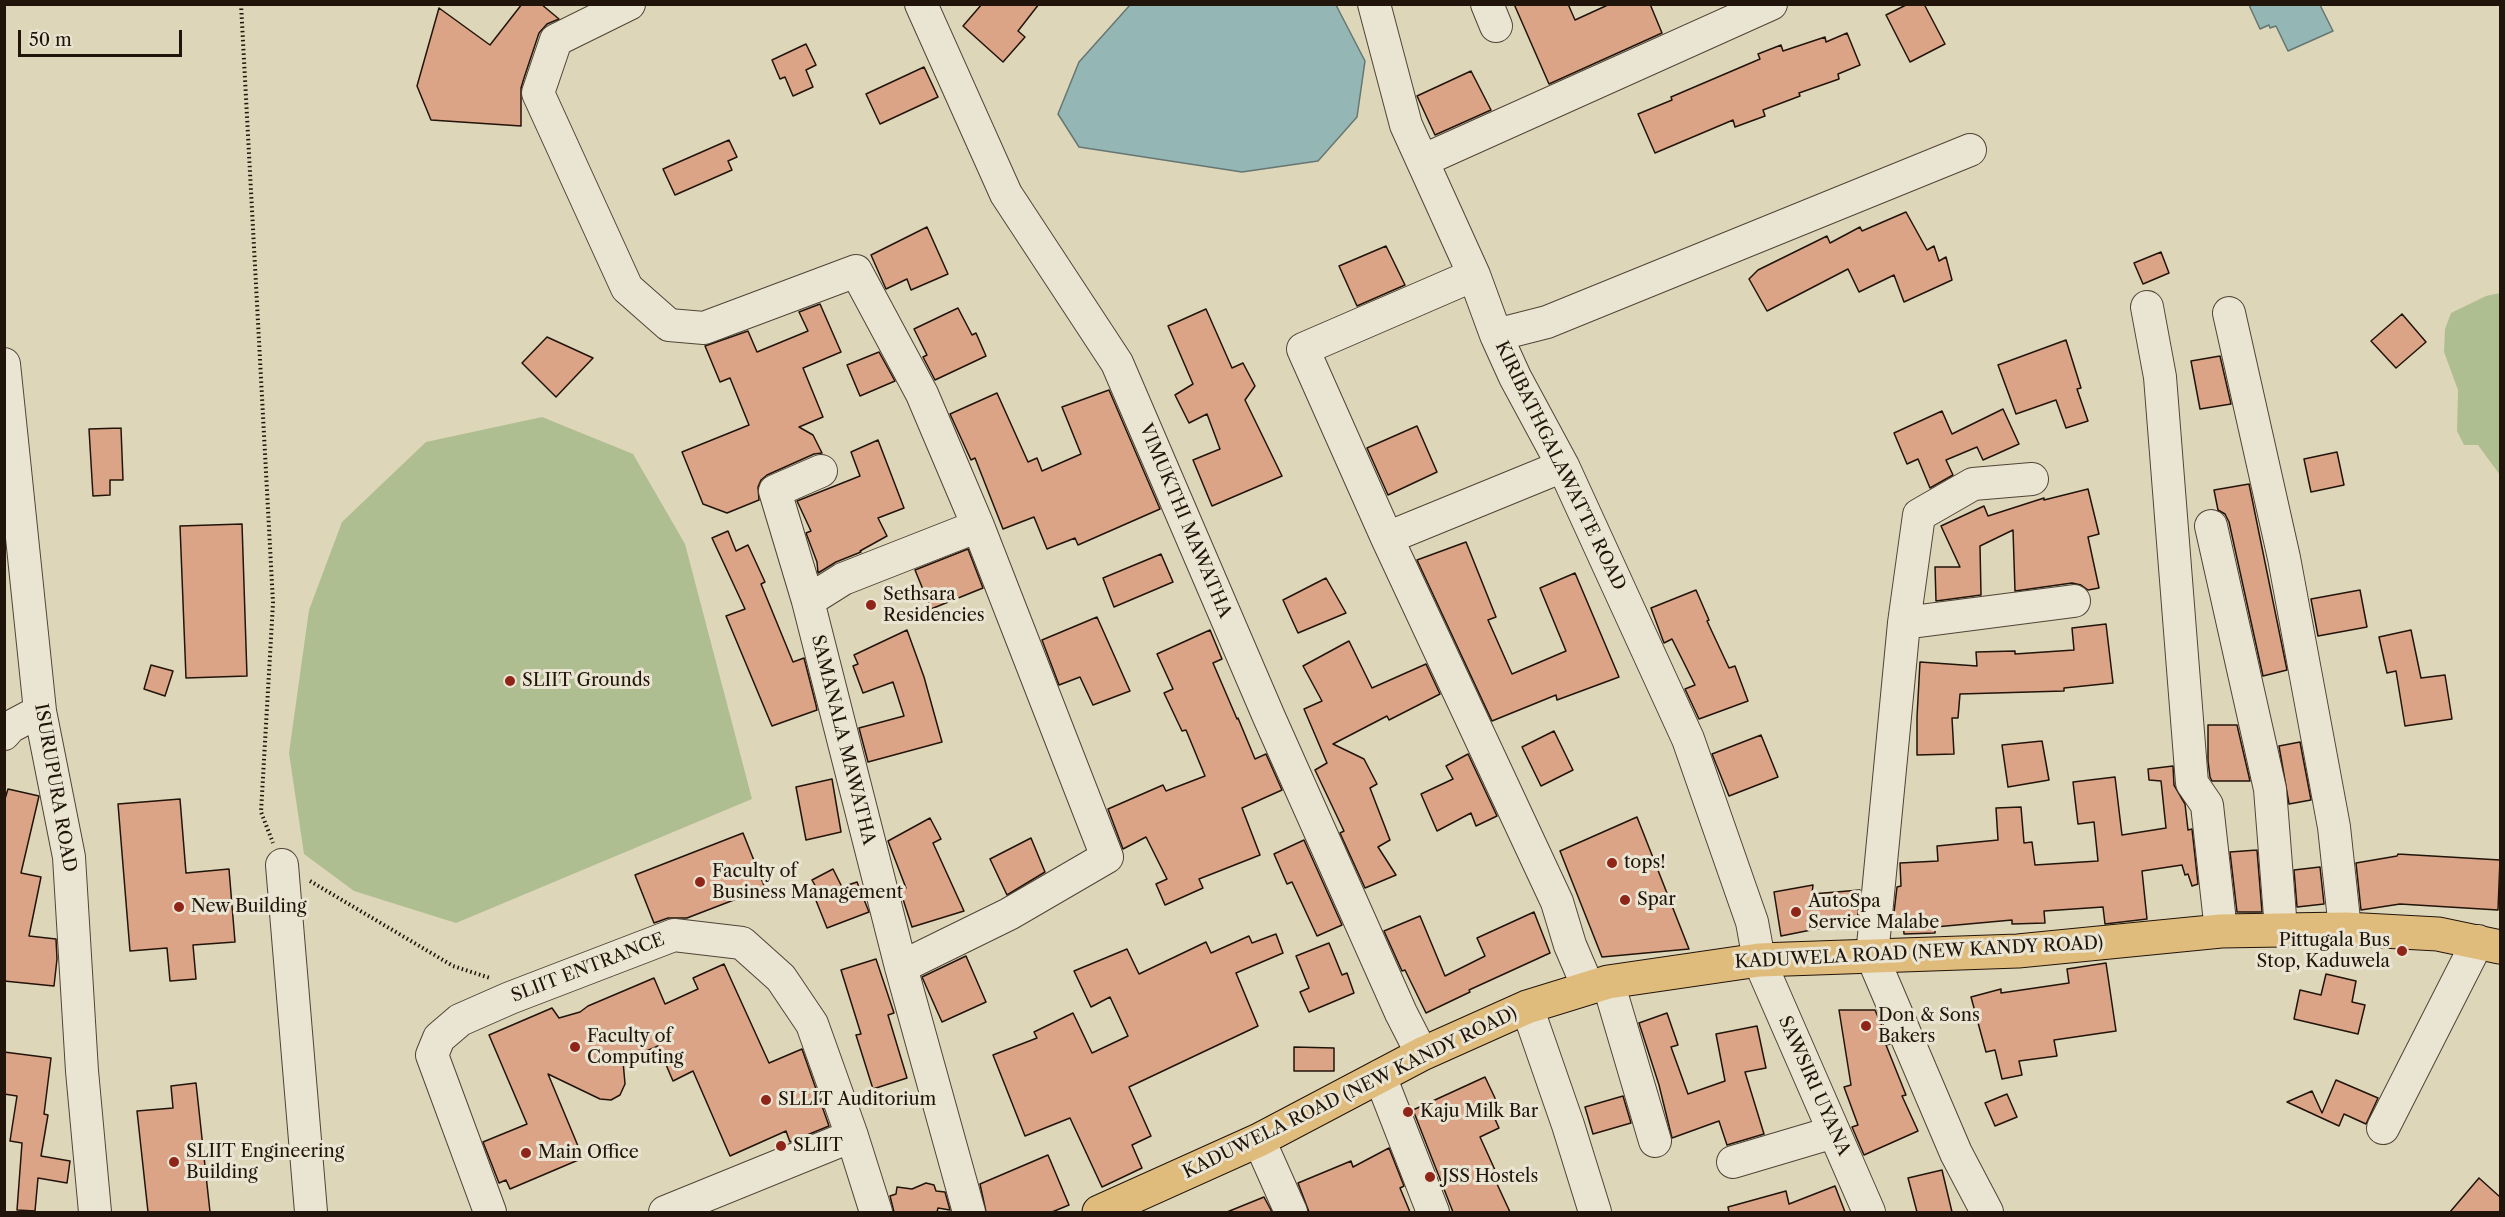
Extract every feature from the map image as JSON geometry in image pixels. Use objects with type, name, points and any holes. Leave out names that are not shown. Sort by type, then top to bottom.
[{"type":"main road","name":"KADUWELA ROAD (NEW KANDY ROAD)","points":[[1099,1212],[1259,1140],[1422,1054],[1527,1007],[1598,984],[1759,960],[2018,951],[2221,931],[2345,929],[2438,934],[2489,944]]},
{"type":"street","points":[[628,4],[556,40],[538,93],[627,288],[669,325],[704,328],[856,272],[922,394],[978,526],[1107,857],[1009,914],[901,968]]},
{"type":"street","name":"KIRIBATHGALAWATTE ROAD","points":[[1374,4],[1406,125],[1424,160],[1474,275],[1496,336],[1515,377],[1563,466],[1688,739],[1752,922],[1759,960]]},
{"type":"street","points":[[1424,160],[1771,4]]},
{"type":"street","name":"VIMUKTHI MAWATHA","points":[[933,12],[1006,194],[1118,363],[1274,728],[1401,1013],[1422,1054]]},
{"type":"street","points":[[1496,336],[1548,322],[1970,150]]},
{"type":"street","points":[[1474,275],[1303,349],[1387,538],[1557,902],[1570,945],[1598,984],[1655,1141]]},
{"type":"street","points":[[2147,308],[2160,377],[2192,783],[2207,805],[2221,931]]},
{"type":"street","points":[[2229,313],[2284,558],[2334,827],[2345,929]]},
{"type":"street","name":"ISURUPURA ROAD","points":[[4,364],[40,711],[69,856],[82,1071],[95,1212]]},
{"type":"street","points":[[1387,538],[1563,466]]},
{"type":"street","name":"SAMANALA MAWATHA","points":[[821,471],[775,490],[808,601],[901,968],[969,1212]]},
{"type":"street","points":[[1987,1212],[1956,1153],[1872,956],[1904,623],[1919,515],[1973,484],[2032,479]]},
{"type":"street","points":[[808,601],[843,579],[978,526]]},
{"type":"street","points":[[2211,526],[2270,789],[2281,929]]},
{"type":"street","points":[[1904,623],[2074,601]]},
{"type":"street","points":[[4,734],[10,727],[40,711]]},
{"type":"street","points":[[282,865],[311,1212]]},
{"type":"street","name":"SLIIT ENTRANCE","points":[[490,1212],[432,1056],[439,1038],[460,1020],[510,998],[674,935],[742,943],[781,978],[812,1024],[876,1212]]},
{"type":"street","points":[[2382,1128],[2489,944]]},
{"type":"street","name":"SAWSIRI UYANA","points":[[1759,960],[1869,1212]]},
{"type":"street","points":[[1527,1007],[1595,1212]]},
{"type":"street","points":[[1380,1076],[1433,1212]]},
{"type":"street","points":[[1733,1162],[1834,1132]]},
{"type":"street","points":[[665,1212],[852,1136]]},
{"type":"street","points":[[1259,1140],[1291,1212]]},
{"type":"path","points":[[241,4],[273,603],[261,812],[282,865],[453,966],[500,982]]},
{"type":"green space","points":[[2500,293],[2500,475],[2478,445],[2464,445],[2457,431],[2458,390],[2444,352],[2445,329],[2451,313],[2486,296]]},
{"type":"green space","name":"SLIIT Grounds","points":[[542,417],[633,454],[685,544],[752,799],[456,923],[354,891],[304,854],[289,753],[309,610],[342,522],[426,442]]},
{"type":"water","points":[[1130,5],[1336,5],[1365,61],[1357,117],[1318,161],[1242,172],[1079,147],[1058,114],[1079,62]]},
{"type":"water","points":[[2249,5],[2320,5],[2333,31],[2288,51],[2276,26],[2270,28],[2269,25],[2260,29]]},
{"type":"building","points":[[522,4],[541,4],[559,19],[547,24],[539,33],[521,88],[521,126],[431,120],[417,86],[439,8],[490,45]]},
{"type":"building","points":[[982,4],[1039,4],[1018,31],[1025,37],[1003,62],[963,26]]},
{"type":"building","points":[[1514,4],[1568,4],[1575,20],[1610,4],[1650,4],[1662,33],[1549,84]]},
{"type":"building","points":[[1908,4],[1924,4],[1945,44],[1910,62],[1886,15]]},
{"type":"building","points":[[1847,33],[1860,65],[1838,74],[1839,79],[1799,93],[1800,96],[1763,110],[1765,116],[1735,127],[1733,120],[1655,153],[1638,114],[1672,100],[1671,97],[1760,59],[1758,54],[1781,45],[1783,51],[1825,37],[1826,42]]},
{"type":"building","points":[[806,44],[816,65],[806,70],[813,87],[793,96],[785,77],[780,79],[772,60]]},
{"type":"building","points":[[924,67],[938,97],[880,124],[866,94]]},
{"type":"building","points":[[1471,71],[1491,110],[1435,135],[1417,96]]},
{"type":"building","points":[[729,140],[737,157],[728,161],[732,170],[675,195],[663,169]]},
{"type":"building","points":[[1906,212],[1927,250],[1934,246],[1939,261],[1946,257],[1952,280],[1904,302],[1894,275],[1859,292],[1848,269],[1767,311],[1749,279],[1758,270],[1827,236],[1830,243],[1860,227],[1862,231]]},
{"type":"building","points":[[927,227],[948,274],[911,290],[907,279],[886,289],[871,255]]},
{"type":"building","points":[[1386,246],[1405,285],[1357,306],[1339,266]]},
{"type":"building","points":[[2161,252],[2169,273],[2143,284],[2134,263]]},
{"type":"building","points":[[820,304],[841,352],[803,368],[823,417],[799,427],[813,435],[822,453],[814,454],[767,475],[758,487],[759,500],[727,513],[703,504],[682,452],[749,425],[730,378],[720,382],[705,346],[748,331],[757,352],[808,331],[799,312]]},
{"type":"building","points":[[958,308],[972,335],[976,333],[986,356],[935,380],[923,357],[927,355],[914,329]]},
{"type":"building","points":[[1206,309],[1232,368],[1243,363],[1255,386],[1245,400],[1282,476],[1212,506],[1193,460],[1220,449],[1207,414],[1189,423],[1175,395],[1193,384],[1168,326]]},
{"type":"building","points":[[2402,314],[2426,342],[2396,368],[2371,341]]},
{"type":"building","points":[[547,337],[593,358],[556,397],[522,363]]},
{"type":"building","points":[[2066,340],[2081,388],[2077,389],[2088,421],[2066,428],[2056,400],[2016,414],[1998,365]]},
{"type":"building","points":[[879,352],[895,381],[860,396],[847,365]]},
{"type":"building","points":[[2220,356],[2231,404],[2200,409],[2191,361]]},
{"type":"building","points":[[1109,390],[1160,509],[1078,545],[1075,538],[1047,549],[1034,517],[1003,529],[975,458],[971,460],[950,414],[997,393],[1028,462],[1037,458],[1042,471],[1081,454],[1062,407]]},
{"type":"building","points":[[2003,409],[2019,444],[1983,460],[1977,447],[1946,460],[1953,475],[1930,488],[1918,459],[1907,464],[1894,433],[1942,411],[1952,434]]},
{"type":"building","points":[[1417,426],[1437,472],[1388,495],[1367,448]]},
{"type":"building","points":[[121,428],[123,480],[110,480],[110,495],[93,496],[89,429]]},
{"type":"building","points":[[878,440],[904,508],[878,518],[887,536],[861,552],[836,562],[818,573],[817,562],[806,533],[811,531],[797,501],[860,476],[851,452]]},
{"type":"building","points":[[2337,452],[2344,485],[2311,492],[2304,459]]},
{"type":"building","points":[[2249,484],[2287,670],[2263,676],[2229,522],[2225,514],[2218,510],[2214,490]]},
{"type":"building","points":[[2088,489],[2099,534],[2088,537],[2099,588],[2088,590],[2072,583],[2015,591],[2013,530],[1980,546],[1981,595],[1936,601],[1935,567],[1960,567],[1941,526],[1984,506],[1988,516],[2044,498],[2044,500]]},
{"type":"building","points":[[242,524],[247,676],[186,678],[180,526]]},
{"type":"building","points":[[728,531],[736,551],[748,545],[765,582],[761,584],[793,662],[804,658],[817,710],[772,726],[726,616],[745,609],[712,538]]},
{"type":"building","points":[[1466,542],[1496,617],[1488,620],[1512,674],[1566,651],[1540,588],[1575,573],[1619,677],[1557,700],[1556,695],[1492,721],[1417,560]]},
{"type":"building","points":[[968,549],[983,588],[931,609],[915,570]]},
{"type":"building","points":[[1161,554],[1173,582],[1114,607],[1103,578]]},
{"type":"building","points":[[1326,578],[1346,613],[1298,633],[1283,600]]},
{"type":"building","points":[[1696,590],[1709,620],[1707,621],[1729,668],[1735,666],[1748,701],[1699,719],[1685,689],[1695,685],[1672,639],[1664,643],[1651,608]]},
{"type":"building","points":[[2360,590],[2367,627],[2318,636],[2311,599]]},
{"type":"building","points":[[1097,617],[1130,691],[1093,705],[1080,677],[1059,685],[1042,640]]},
{"type":"building","points":[[2106,624],[2113,683],[2064,688],[2064,691],[1960,694],[1958,718],[1952,718],[1954,754],[1917,755],[1920,662],[1977,666],[1976,652],[2015,651],[2015,654],[2074,650],[2072,628]]},
{"type":"building","points":[[907,630],[924,677],[942,742],[868,762],[859,728],[904,716],[893,682],[863,693],[853,666],[858,664],[854,655]]},
{"type":"building","points":[[1210,630],[1222,659],[1213,663],[1255,759],[1266,754],[1282,790],[1242,808],[1260,855],[1199,879],[1203,888],[1165,905],[1156,884],[1167,879],[1146,837],[1123,849],[1108,809],[1163,785],[1166,791],[1205,776],[1186,730],[1182,731],[1164,693],[1173,689],[1157,654]]},
{"type":"building","points":[[2411,630],[2421,678],[2445,675],[2452,719],[2405,726],[2396,671],[2387,673],[2379,637]]},
{"type":"building","points":[[1349,641],[1372,688],[1426,664],[1440,694],[1389,720],[1387,716],[1333,744],[1364,759],[1377,784],[1370,788],[1390,840],[1378,847],[1396,875],[1365,888],[1340,833],[1344,831],[1315,770],[1327,763],[1304,709],[1322,701],[1303,666]]},
{"type":"building","points":[[151,665],[173,671],[165,696],[144,689]]},
{"type":"building","points":[[2208,725],[2237,725],[2250,781],[2212,781],[2208,761]]},
{"type":"building","points":[[1554,731],[1573,770],[1541,786],[1522,747]]},
{"type":"building","points":[[1761,735],[1778,777],[1729,796],[1712,754]]},
{"type":"building","points":[[2042,741],[2049,780],[2008,787],[2002,745]]},
{"type":"building","points":[[2300,742],[2311,800],[2289,804],[2279,746]]},
{"type":"building","points":[[1468,754],[1497,816],[1476,826],[1471,813],[1437,831],[1421,794],[1453,779],[1446,766]]},
{"type":"building","points":[[2173,766],[2174,785],[2185,804],[2188,830],[2192,829],[2198,884],[2192,886],[2182,865],[2142,871],[2147,919],[2105,924],[2103,907],[2044,911],[2045,923],[2012,924],[2012,920],[1935,927],[1935,933],[1904,934],[1903,920],[1893,921],[1897,887],[1901,886],[1900,863],[1938,861],[1937,846],[1998,840],[1996,808],[2021,807],[2024,843],[2032,842],[2035,865],[2098,861],[2094,822],[2078,824],[2073,782],[2115,777],[2122,835],[2166,828],[2161,781],[2149,780],[2148,769]]},
{"type":"building","points":[[832,779],[841,832],[806,840],[796,787]]},
{"type":"building","points":[[8,789],[39,796],[21,873],[41,877],[29,936],[56,939],[57,959],[54,986],[4,981],[4,802]]},
{"type":"building","name":"New Building","points":[[180,799],[186,873],[229,869],[235,942],[193,945],[196,979],[170,981],[167,948],[130,951],[118,804]]},
{"type":"building","name":"Spar","points":[[1637,817],[1689,949],[1602,957],[1560,851]]},
{"type":"building","points":[[930,818],[941,839],[933,843],[964,911],[912,927],[900,890],[906,888],[888,841]]},
{"type":"building","name":"Faculty of Business Management","points":[[743,833],[765,888],[687,918],[668,918],[654,923],[635,875]]},
{"type":"building","points":[[1031,838],[1045,872],[1007,895],[990,859]]},
{"type":"building","points":[[1304,840],[1342,925],[1317,936],[1292,882],[1287,884],[1274,854]]},
{"type":"building","points":[[2257,850],[2262,912],[2237,912],[2230,852]]},
{"type":"building","points":[[2398,854],[2500,860],[2498,910],[2400,904],[2361,910],[2356,863]]},
{"type":"building","points":[[2320,867],[2324,904],[2297,907],[2294,870]]},
{"type":"building","points":[[833,869],[842,887],[857,882],[869,912],[827,928],[815,898],[821,896],[812,880]]},
{"type":"building","points":[[1813,885],[1812,894],[1860,890],[1857,925],[1816,929],[1781,936],[1774,892]]},
{"type":"building","points":[[1534,912],[1550,953],[1469,990],[1470,992],[1426,1013],[1405,970],[1402,971],[1384,931],[1420,916],[1445,976],[1485,956],[1477,938]]},
{"type":"building","points":[[1276,934],[1283,953],[1236,973],[1258,1026],[1129,1087],[1151,1136],[1132,1145],[1142,1168],[1102,1187],[1070,1118],[1025,1136],[993,1055],[1037,1038],[1034,1032],[1073,1013],[1092,1053],[1128,1036],[1110,997],[1091,1007],[1074,971],[1127,949],[1139,974],[1206,942],[1211,953],[1249,936],[1252,943]]},
{"type":"building","points":[[1329,943],[1342,975],[1347,973],[1354,993],[1309,1012],[1300,992],[1309,988],[1296,956]]},
{"type":"building","points":[[966,956],[986,1002],[942,1022],[922,977]]},
{"type":"building","points":[[876,959],[894,1013],[888,1015],[907,1078],[873,1089],[856,1035],[861,1034],[841,970]]},
{"type":"building","points":[[2106,963],[2116,1031],[2054,1040],[2057,1056],[2019,1061],[2022,1075],[2002,1079],[1995,1050],[1986,1052],[1971,997],[2001,989],[2001,993],[2069,983],[2067,969]]},
{"type":"building","points":[[724,964],[769,1063],[802,1049],[829,1126],[790,1142],[786,1131],[730,1156],[693,1071],[673,1081],[658,1046],[623,1061],[625,1084],[620,1095],[611,1100],[600,1099],[548,1074],[583,1158],[510,1189],[506,1180],[499,1183],[483,1142],[527,1124],[489,1035],[552,1008],[559,1018],[580,1012],[588,1006],[654,978],[665,1004],[698,989],[693,978]]},
{"type":"building","points":[[2326,974],[2356,981],[2352,1002],[2365,1005],[2358,1034],[2294,1019],[2300,990],[2321,995]]},
{"type":"building","points":[[1839,1010],[1875,1010],[1890,1044],[1886,1045],[1906,1095],[1902,1096],[1918,1131],[1864,1155],[1852,1127],[1858,1125],[1844,1087],[1851,1085]]},
{"type":"building","points":[[1667,1013],[1678,1045],[1671,1047],[1688,1094],[1725,1081],[1716,1034],[1757,1026],[1766,1068],[1745,1072],[1764,1134],[1727,1145],[1719,1121],[1672,1138],[1659,1085],[1639,1023]]},
{"type":"building","points":[[1294,1047],[1334,1048],[1334,1071],[1294,1071]]},
{"type":"building","points":[[4,1052],[51,1058],[44,1114],[48,1115],[41,1156],[70,1161],[67,1183],[38,1178],[35,1211],[17,1210],[22,1143],[10,1141],[17,1096],[4,1094]]},
{"type":"building","points":[[1485,1077],[1503,1115],[1495,1119],[1499,1128],[1480,1137],[1495,1170],[1491,1171],[1510,1212],[1453,1212],[1413,1110]]},
{"type":"building","points":[[2336,1080],[2378,1098],[2366,1124],[2344,1114],[2339,1126],[2287,1102],[2312,1091],[2322,1113]]},
{"type":"building","name":"SLIIT Engineering Building","points":[[196,1083],[210,1212],[148,1212],[137,1111],[173,1108],[171,1086]]},
{"type":"building","points":[[2007,1094],[2017,1117],[1995,1126],[1985,1103]]},
{"type":"building","points":[[1623,1096],[1631,1123],[1593,1134],[1585,1107]]},
{"type":"building","points":[[1389,1148],[1404,1186],[1400,1188],[1410,1212],[1309,1212],[1298,1183],[1351,1161],[1353,1167]]},
{"type":"building","points":[[1048,1155],[1069,1205],[1052,1212],[986,1212],[980,1184]]},
{"type":"building","points":[[1942,1170],[1952,1212],[1917,1212],[1908,1178]]},
{"type":"building","points":[[2479,1178],[2500,1197],[2500,1212],[2450,1212]]},
{"type":"building","points":[[926,1183],[934,1185],[936,1191],[945,1192],[950,1210],[938,1208],[937,1212],[894,1212],[890,1196],[896,1194],[897,1187],[912,1189]]},
{"type":"building","points":[[1835,1186],[1845,1212],[1729,1212],[1728,1207],[1786,1191],[1789,1204]]},
{"type":"building","points":[[1264,1197],[1272,1212],[1227,1212]]},
{"type":"place","name":"Sethsara Residencies","points":[[871,605]]},
{"type":"place","name":"SLIIT Grounds","points":[[510,681]]},
{"type":"place","name":"tops!","points":[[1612,863]]},
{"type":"place","name":"Faculty of Business Management","points":[[700,882]]},
{"type":"place","name":"Spar","points":[[1625,900]]},
{"type":"place","name":"New Building","points":[[179,907]]},
{"type":"place","name":"AutoSpa Service Malabe","points":[[1796,912]]},
{"type":"place","name":"Pittugala Bus Stop, Kaduwela","points":[[2402,951]]},
{"type":"place","name":"Don & Sons Bakers","points":[[1866,1026]]},
{"type":"place","name":"Faculty of Computing","points":[[575,1047]]},
{"type":"place","name":"SLLIT Auditorium","points":[[766,1100]]},
{"type":"place","name":"Kaju Milk Bar","points":[[1408,1112]]},
{"type":"place","name":"SLIIT","points":[[781,1146]]},
{"type":"place","name":"Main Office","points":[[526,1153]]},
{"type":"place","name":"SLIIT Engineering Building","points":[[174,1162]]},
{"type":"place","name":"JSS Hostels","points":[[1430,1177]]}]
